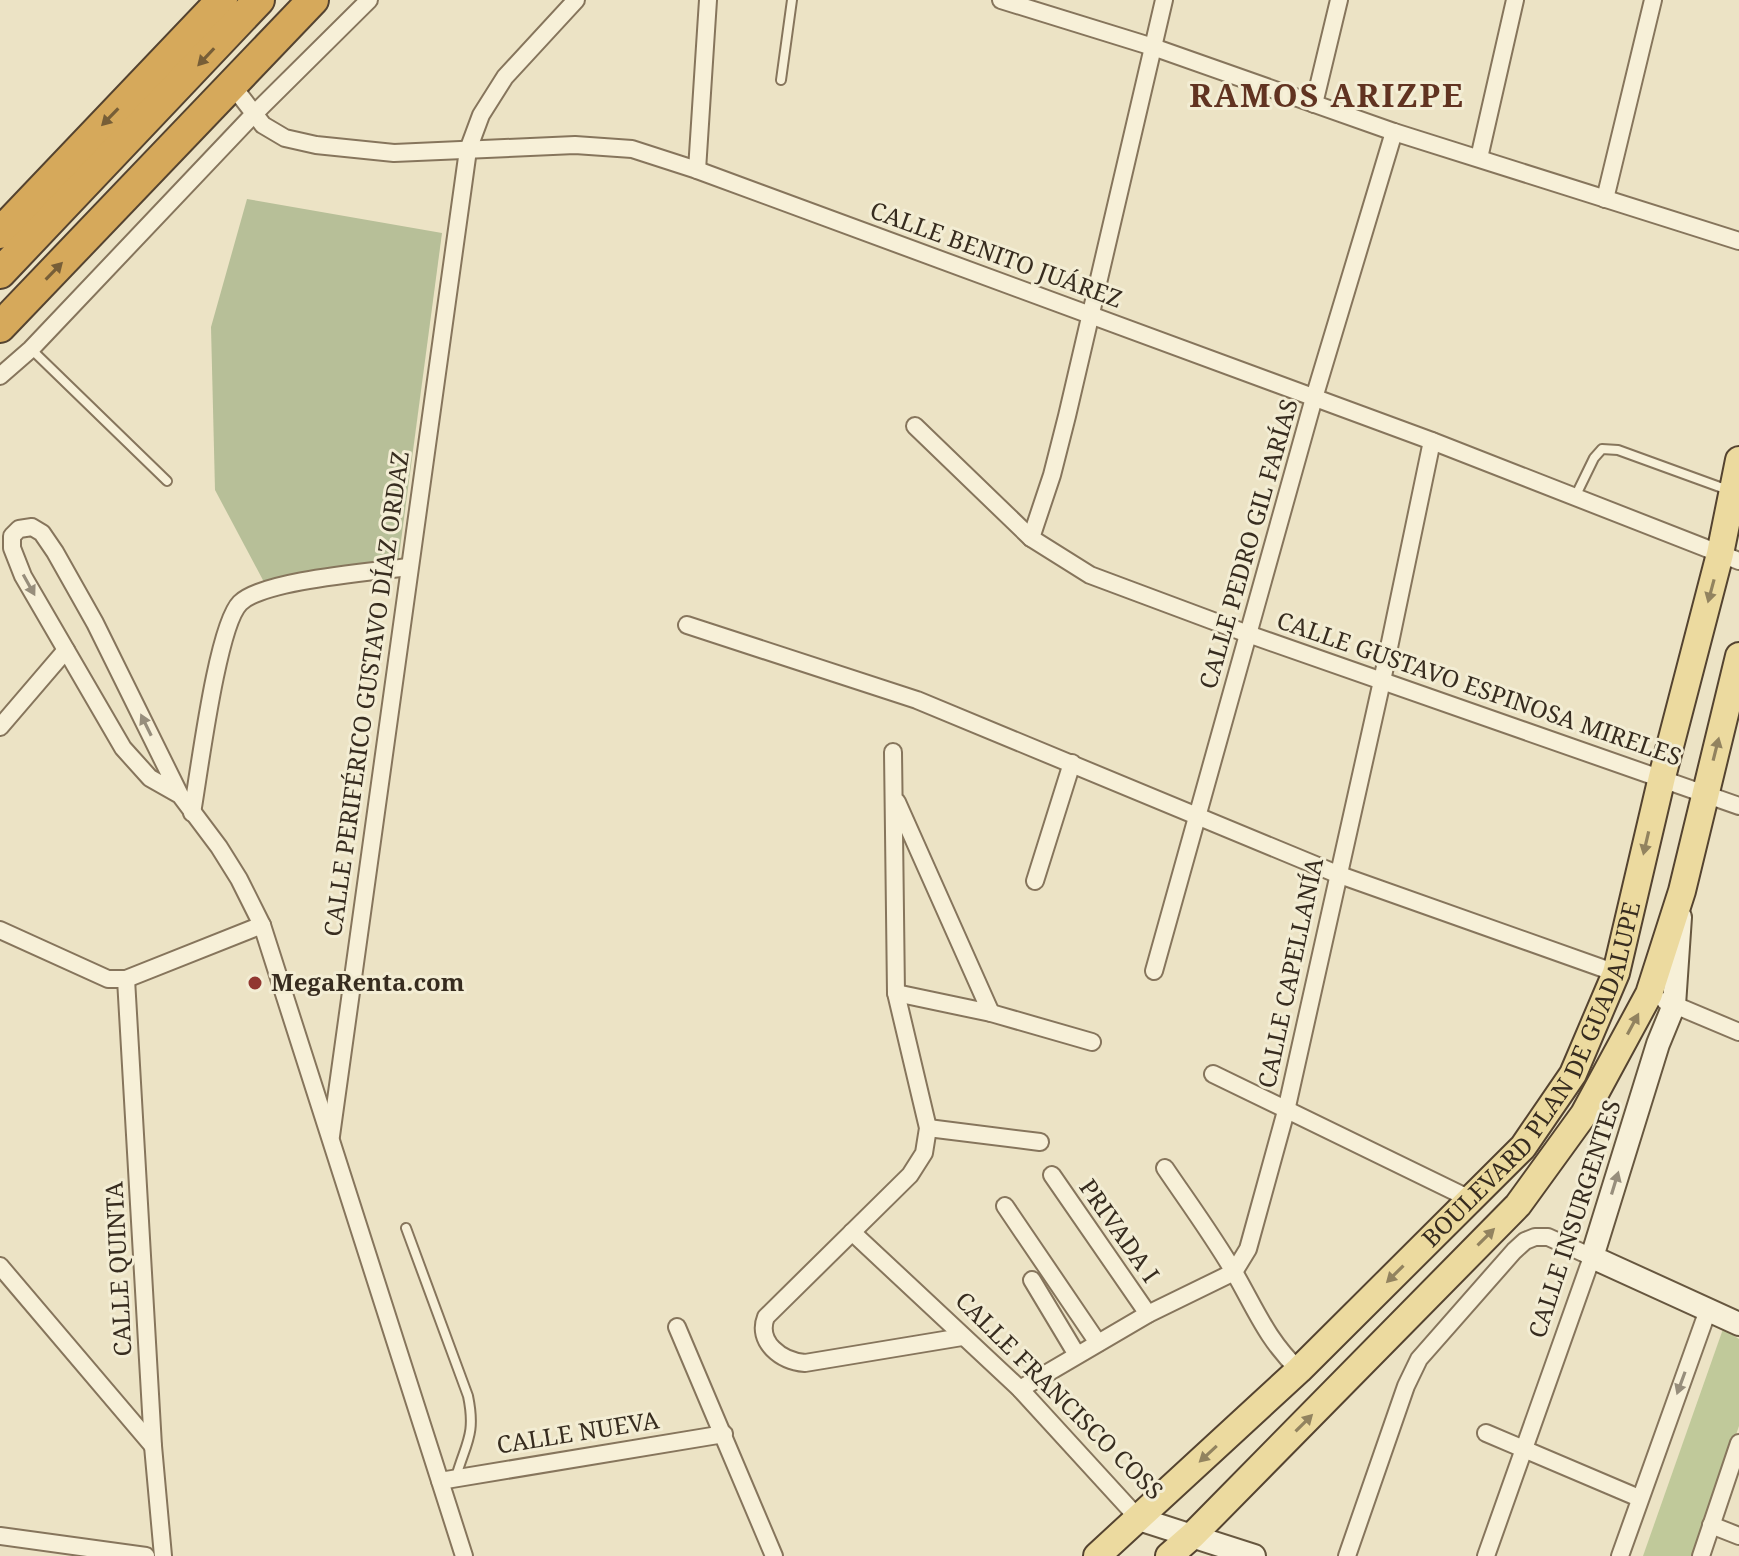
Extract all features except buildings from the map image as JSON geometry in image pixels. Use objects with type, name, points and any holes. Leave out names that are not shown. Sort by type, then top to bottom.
[{"type":"highway","points":[[0,233],[222,0]]},
{"type":"highway","points":[[0,273],[259,0]]},
{"type":"highway","points":[[0,327],[313,0]]},
{"type":"main road","name":"BOULEVARD PLAN DE GUADALUPE","points":[[1097,1556],[1299,1370],[1523,1147],[1573,1074],[1616,973],[1662,777],[1730,557],[1733,492],[1739,460]]},
{"type":"main road","name":"BOULEVARD PLAN DE GUADALUPE","points":[[1169,1556],[1518,1205],[1584,1114],[1649,994],[1682,891],[1739,656]]},
{"type":"street","points":[[263,53],[332,0]]},
{"type":"street","points":[[0,376],[31,349],[253,115],[369,0]]},
{"type":"street","name":"CALLE PERIFÉRICO GUSTAVO DÍAZ ORDAZ","points":[[464,1556],[448,1479],[330,1141],[468,150],[481,115],[505,77],[576,0]]},
{"type":"street","points":[[697,170],[708,0]]},
{"type":"street","points":[[1001,0],[1048,7],[1394,132],[1739,241]]},
{"type":"street","points":[[1031,538],[1052,475],[1164,0]]},
{"type":"street","points":[[1314,104],[1339,0]]},
{"type":"street","points":[[1479,158],[1515,0]]},
{"type":"street","points":[[1605,199],[1653,0]]},
{"type":"street","name":"CALLE BENITO JUÁREZ","points":[[232,85],[263,125],[285,138],[316,145],[394,153],[575,145],[632,149],[697,170],[1432,441],[1730,557]]},
{"type":"street","name":"CALLE PEDRO GIL FARÍAS","points":[[1154,971],[1314,398],[1394,132]]},
{"type":"street","name":"CALLE GUSTAVO ESPINOSA MIRELES","points":[[915,426],[1031,538],[1090,575],[1248,634],[1739,806]]},
{"type":"street","name":"CALLE CAPELLANÍA","points":[[1234,1272],[1248,1249],[1286,1111],[1432,441]]},
{"type":"street","points":[[180,795],[150,778],[123,748],[18,562],[12,548],[12,536],[19,529],[32,527],[42,533],[95,623],[180,795],[232,868],[262,925],[330,1141]]},
{"type":"street","points":[[192,813],[218,663],[233,613],[241,601],[281,586],[408,567]]},
{"type":"street","points":[[687,625],[917,700],[1337,874],[1616,973]]},
{"type":"street","points":[[0,727],[66,650]]},
{"type":"street","points":[[893,752],[896,993],[928,1128],[924,1153],[910,1175],[766,1317],[762,1327],[767,1342],[778,1354],[790,1362],[805,1363],[962,1337]]},
{"type":"street","points":[[1035,881],[1072,763]]},
{"type":"street","points":[[893,794],[991,1013]]},
{"type":"street","name":"CALLE INSURGENTES","points":[[1486,1556],[1592,1257],[1658,1044],[1674,1005],[1682,891]]},
{"type":"street","points":[[0,930],[108,979],[126,979],[262,925]]},
{"type":"street","name":"CALLE QUINTA","points":[[126,979],[153,1446],[163,1556]]},
{"type":"street","points":[[896,993],[991,1013],[1092,1042]]},
{"type":"street","points":[[1649,994],[1739,1032]]},
{"type":"street","points":[[1213,1074],[1470,1199]]},
{"type":"street","points":[[928,1128],[1040,1142]]},
{"type":"street","points":[[1165,1168],[1234,1272],[1258,1319],[1282,1354],[1299,1370]]},
{"type":"street","name":"PRIVADA I","points":[[1052,1175],[1148,1314]]},
{"type":"street","points":[[1005,1206],[1098,1343]]},
{"type":"street","name":"CALLE FRANCISCO COSS","points":[[852,1232],[1020,1389],[1139,1519],[1254,1556]]},
{"type":"street","points":[[1347,1556],[1406,1386],[1419,1359],[1514,1251],[1535,1237],[1548,1237],[1739,1324]]},
{"type":"street","points":[[0,1266],[153,1446]]},
{"type":"street","points":[[1020,1389],[1148,1314],[1234,1272]]},
{"type":"street","points":[[1032,1280],[1077,1355]]},
{"type":"street","points":[[1620,1556],[1708,1310]]},
{"type":"street","points":[[677,1327],[774,1556]]},
{"type":"street","points":[[1486,1433],[1639,1498]]},
{"type":"street","name":"CALLE NUEVA","points":[[448,1479],[724,1434]]},
{"type":"street","points":[[1701,1556],[1739,1443]]},
{"type":"street","points":[[1711,1525],[1739,1536]]},
{"type":"street","points":[[0,1536],[146,1556]]},
{"type":"lane","points":[[781,80],[792,0]]},
{"type":"lane","points":[[31,349],[167,481]]},
{"type":"lane","points":[[1575,497],[1594,458],[1602,449],[1618,450],[1733,492]]},
{"type":"lane","points":[[406,1228],[468,1396],[473,1419],[466,1451],[448,1479]]},
{"type":"green space","points":[[247,199],[442,233],[397,571],[264,582],[215,490],[211,327]]},
{"type":"green space","points":[[1723,1329],[1739,1339],[1739,1426],[1694,1556],[1643,1556]]},
{"type":"place","name":"MegaRenta.com","points":[[255,983]]},
{"type":"district","name":"RAMOS ARIZPE","points":[[1327,96]]}]
